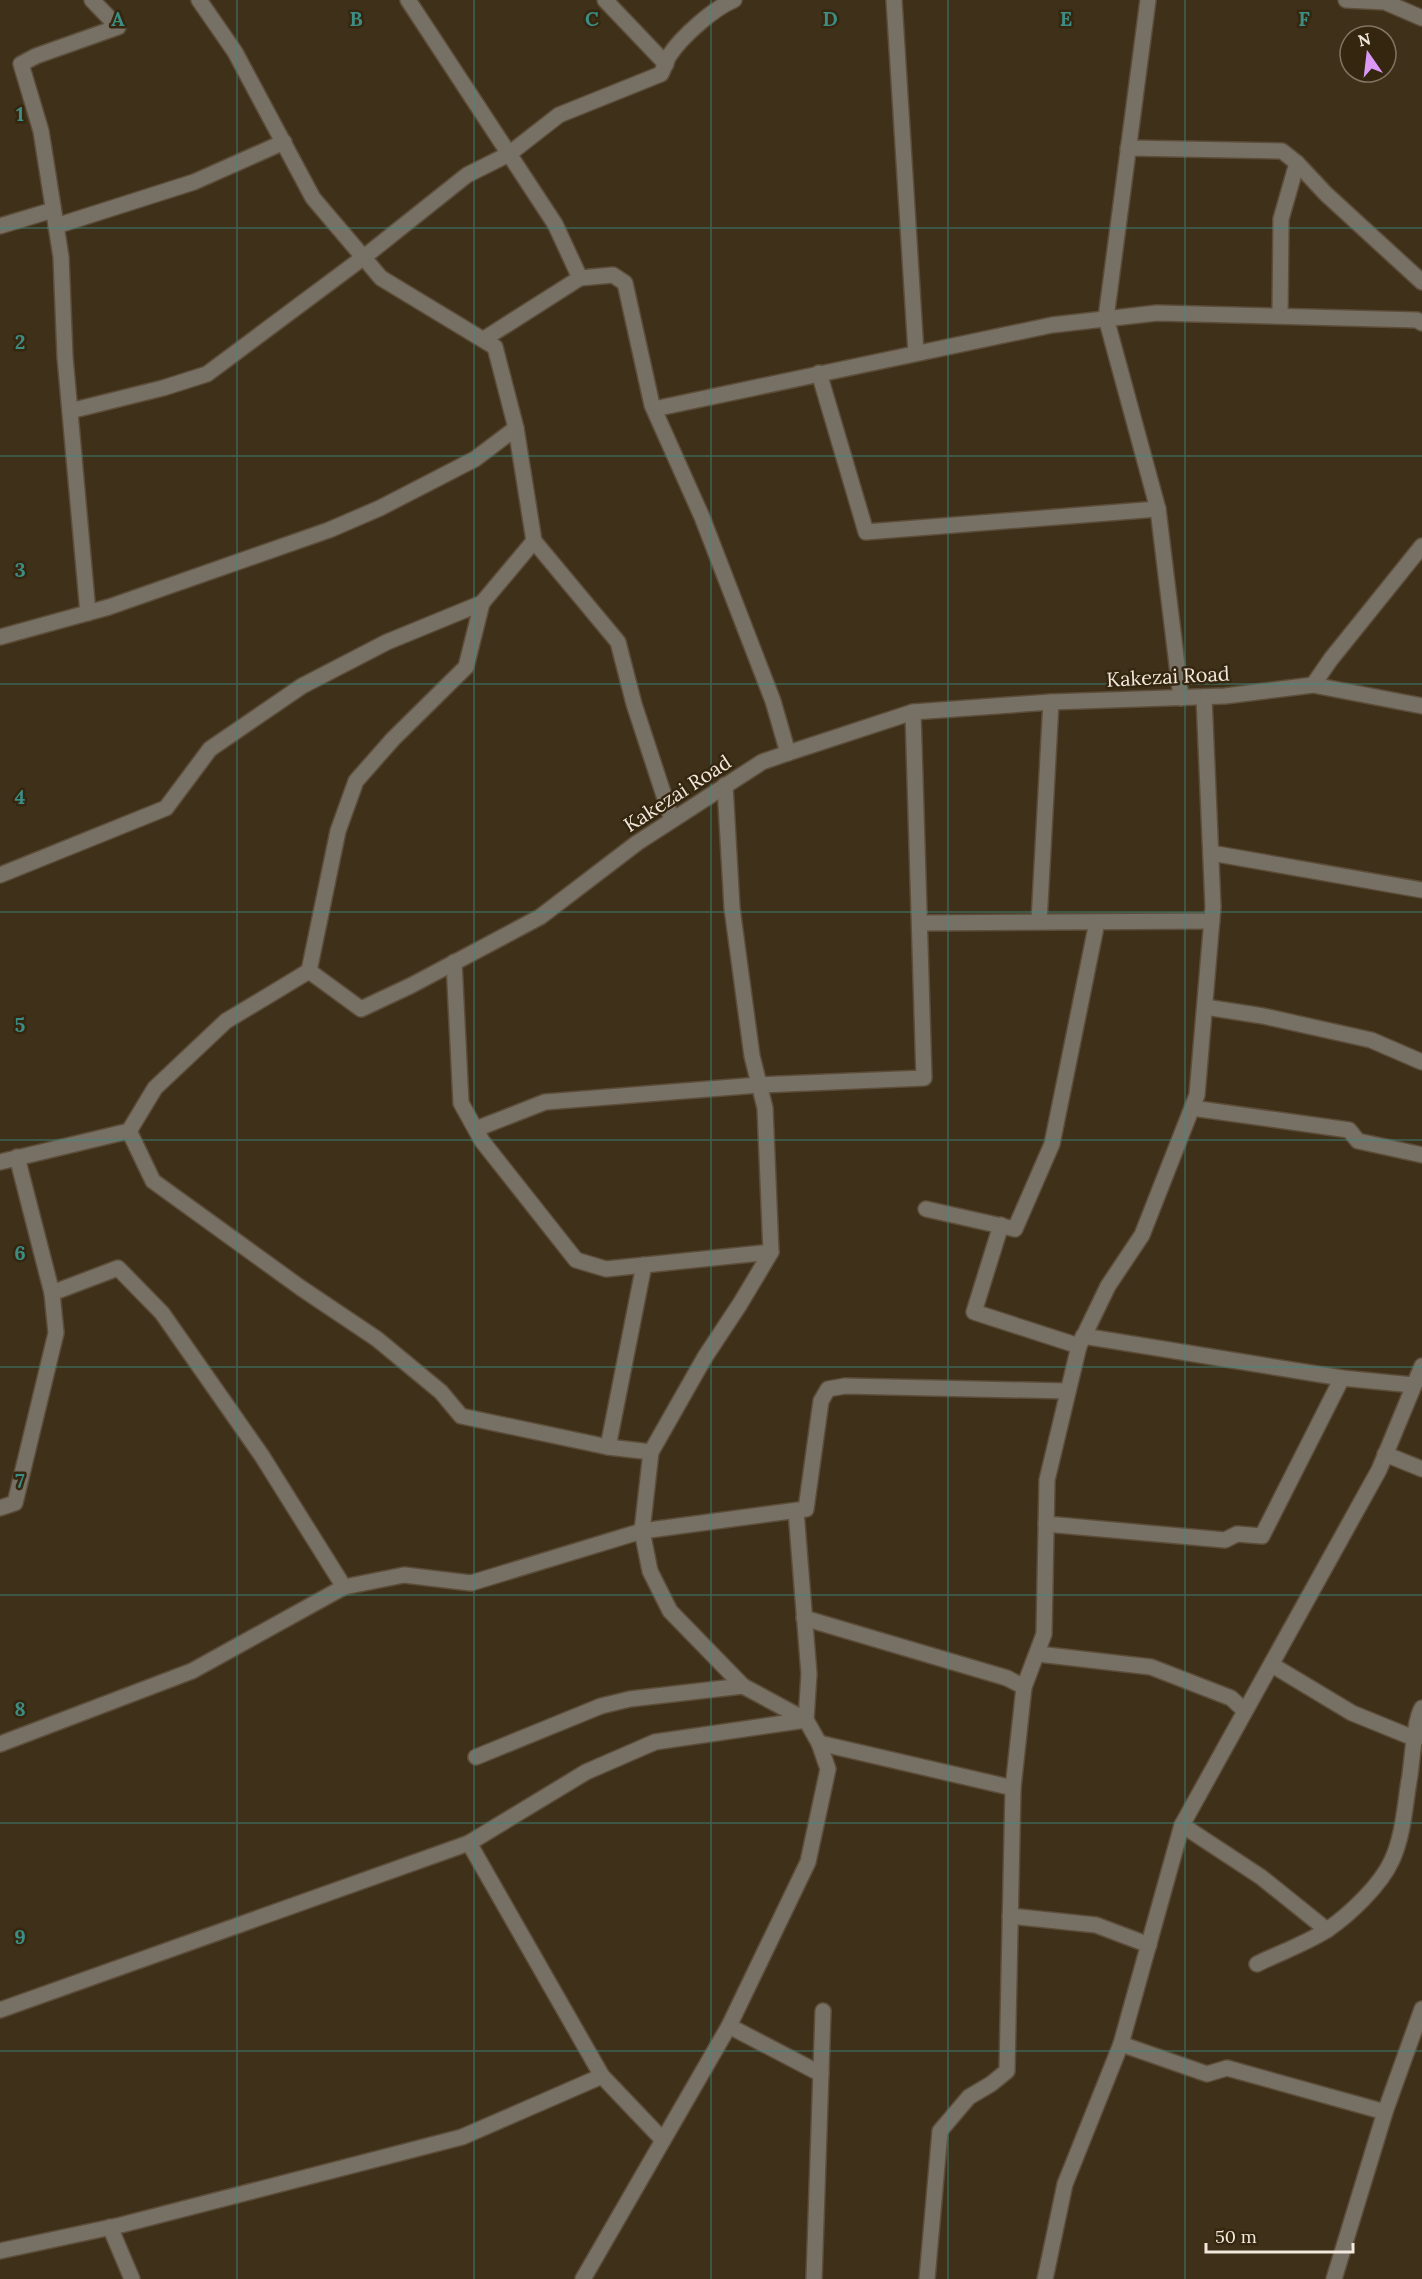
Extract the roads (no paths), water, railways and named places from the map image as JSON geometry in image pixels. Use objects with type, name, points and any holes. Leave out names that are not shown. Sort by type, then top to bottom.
[{"type":"street","points":[[88,613],[65,357],[61,257],[41,131],[21,64],[36,56],[118,27],[92,0]]},
{"type":"street","points":[[199,0],[235,52],[314,198],[381,278],[495,347],[516,428],[534,541],[618,642],[634,704],[672,820]]},
{"type":"street","points":[[408,0],[555,224],[580,278]]},
{"type":"street","points":[[605,0],[666,64]]},
{"type":"street","points":[[70,411],[163,388],[207,374],[364,257],[467,175],[509,154],[560,115],[661,74],[669,56],[695,28],[721,5],[734,0]]},
{"type":"street","points":[[894,0],[916,353]]},
{"type":"street","points":[[1148,0],[1106,318],[1158,509],[1181,698]]},
{"type":"street","points":[[1346,0],[1385,2],[1422,18]]},
{"type":"street","points":[[56,226],[194,182],[284,142]]},
{"type":"street","points":[[1128,148],[1282,151],[1298,163],[1326,194],[1422,282]]},
{"type":"street","points":[[1280,316],[1281,219],[1298,163]]},
{"type":"street","points":[[0,226],[54,210]]},
{"type":"street","points":[[483,339],[580,278],[613,275],[625,283],[654,409],[702,517],[773,702],[788,753]]},
{"type":"street","points":[[654,409],[1052,325],[1106,318],[1157,313],[1417,320],[1422,323]]},
{"type":"street","points":[[819,373],[866,532],[1158,509]]},
{"type":"street","points":[[0,637],[88,613],[329,530],[380,508],[475,459],[516,428]]},
{"type":"street","points":[[0,1162],[129,1131],[155,1089],[226,1021],[309,971],[338,831],[356,781],[393,739],[466,667],[482,603],[534,541]]},
{"type":"street","points":[[1313,685],[1331,659],[1422,546]]},
{"type":"street","points":[[0,875],[166,808],[210,749],[302,686],[387,642],[482,603]]},
{"type":"street","name":"Kakezai Road","points":[[309,971],[360,1009],[412,985],[540,917],[637,843],[762,762],[913,712],[1051,702],[1204,697],[1313,685],[1422,706]]},
{"type":"street","points":[[927,2279],[940,2131],[969,2097],[1007,2071],[1013,1788],[1024,1687],[1044,1634],[1047,1480],[1081,1341],[1108,1286],[1142,1235],[1197,1095],[1212,921],[1204,697]]},
{"type":"street","points":[[1039,922],[1051,702]]},
{"type":"street","points":[[476,1129],[545,1102],[759,1085],[924,1077],[913,712]]},
{"type":"street","points":[[583,2279],[729,2026],[808,1862],[828,1769],[819,1743],[806,1720],[743,1686],[670,1611],[650,1571],[642,1531],[651,1452],[705,1357],[771,1252],[765,1108],[752,1056],[732,908],[725,786]]},
{"type":"street","points":[[1211,853],[1422,890]]},
{"type":"street","points":[[920,923],[1212,921]]},
{"type":"street","points":[[926,1209],[1015,1229],[1052,1144],[1096,922]]},
{"type":"street","points":[[454,962],[461,1103],[482,1141],[576,1260],[606,1269],[771,1252]]},
{"type":"street","points":[[1204,1006],[1263,1016],[1371,1040],[1422,1062]]},
{"type":"street","points":[[1192,1108],[1349,1130],[1358,1141],[1422,1155]]},
{"type":"street","points":[[129,1131],[153,1180],[301,1288],[377,1339],[441,1392],[461,1416],[608,1447],[651,1452]]},
{"type":"street","points":[[0,1508],[15,1503],[56,1333],[52,1293],[17,1157]]},
{"type":"street","points":[[1001,1225],[974,1312],[1081,1341],[1342,1378],[1413,1385]]},
{"type":"street","points":[[608,1447],[644,1265]]},
{"type":"street","points":[[52,1293],[118,1268],[168,1322],[262,1456],[344,1587]]},
{"type":"street","points":[[1045,2279],[1065,2184],[1121,2044],[1182,1825],[1379,1470],[1422,1366]]},
{"type":"street","points":[[1046,1524],[1226,1540],[1237,1534],[1262,1536],[1342,1378]]},
{"type":"street","points":[[0,1743],[192,1671],[344,1587],[405,1575],[471,1583],[642,1531],[806,1509],[821,1401],[828,1389],[845,1386],[1068,1391]]},
{"type":"street","points":[[1385,1455],[1422,1469]]},
{"type":"street","points":[[796,1511],[809,1674],[806,1720]]},
{"type":"street","points":[[804,1618],[1007,1678],[1024,1687]]},
{"type":"street","points":[[1038,1654],[1151,1667],[1231,1698],[1245,1711]]},
{"type":"street","points":[[1272,1665],[1352,1713],[1416,1739]]},
{"type":"street","points":[[476,1757],[601,1706],[630,1699],[743,1686]]},
{"type":"street","points":[[1257,1964],[1327,1930],[1350,1911],[1381,1879],[1393,1859],[1400,1832],[1416,1739],[1416,1721],[1422,1708]]},
{"type":"street","points":[[0,2010],[469,1843],[586,1772],[655,1742],[806,1720]]},
{"type":"street","points":[[819,1743],[1013,1788]]},
{"type":"street","points":[[1182,1825],[1261,1876],[1327,1930]]},
{"type":"street","points":[[469,1843],[602,2076],[663,2140]]},
{"type":"street","points":[[1010,1916],[1096,1925],[1149,1945]]},
{"type":"street","points":[[1334,2279],[1385,2112],[1422,2009]]},
{"type":"street","points":[[814,2279],[823,2011]]},
{"type":"street","points":[[729,2026],[820,2074]]},
{"type":"street","points":[[1121,2044],[1207,2074],[1227,2068],[1385,2112]]},
{"type":"street","points":[[0,2251],[110,2227],[462,2137],[602,2076]]},
{"type":"street","points":[[110,2227],[132,2279]]}]
